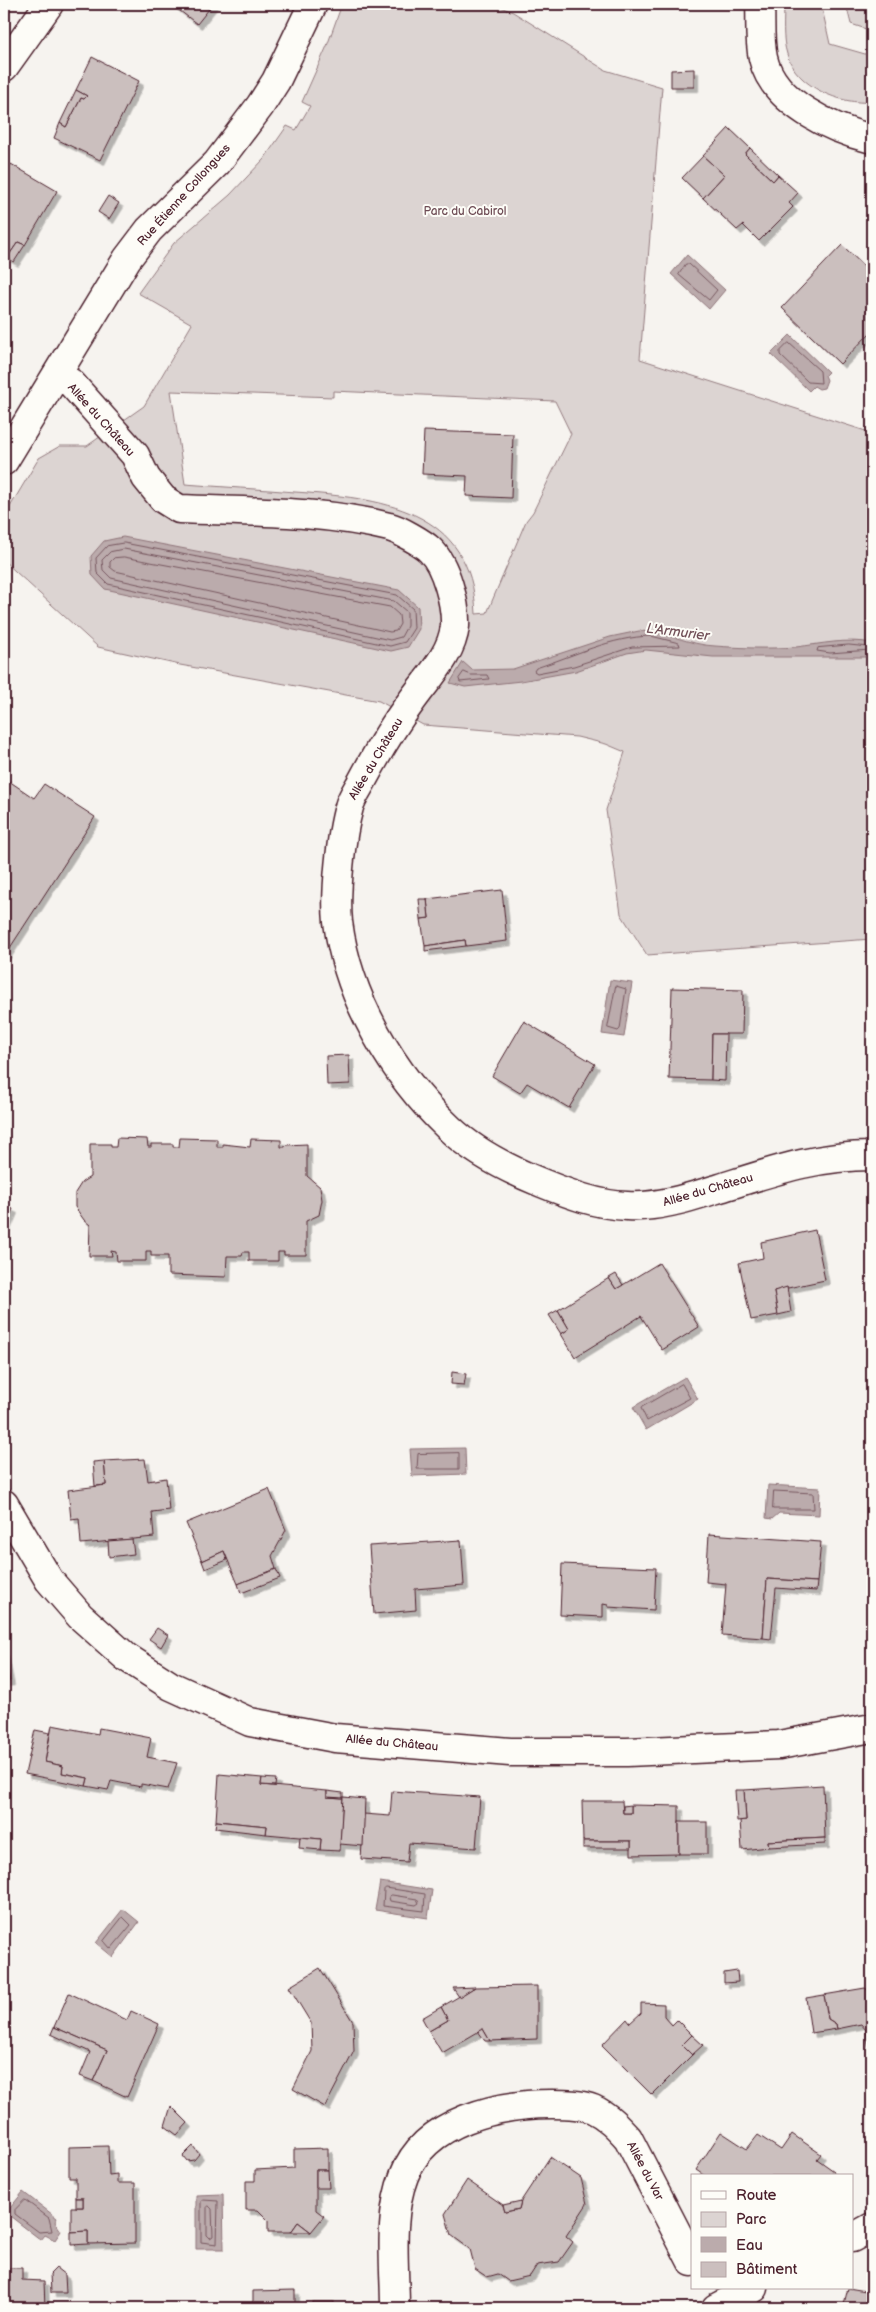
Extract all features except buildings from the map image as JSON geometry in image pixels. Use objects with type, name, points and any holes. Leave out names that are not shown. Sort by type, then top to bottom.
[{"type":"street","points":[[4,67],[47,4]]},
{"type":"street","name":"Rue Étienne Collongues","points":[[4,461],[127,259],[149,230],[217,163],[260,106],[276,81],[313,4]]},
{"type":"street","points":[[760,4],[763,59],[776,84],[789,98],[817,117],[846,131],[872,139]]},
{"type":"street","name":"Allée du Château","points":[[57,375],[71,383],[129,449],[146,478],[163,499],[179,508],[335,518],[393,527],[430,550],[449,581],[455,627],[442,660],[404,712],[349,804],[338,881],[338,921],[357,994],[377,1036],[413,1089],[449,1129],[470,1145],[519,1174],[593,1201],[629,1207],[660,1204],[690,1197],[794,1165],[827,1157],[872,1156]]},
{"type":"street","name":"Allée du Château","points":[[4,1504],[49,1580],[80,1616],[119,1651],[171,1686],[250,1722],[335,1738],[510,1752],[627,1752],[779,1745],[872,1728]]},
{"type":"street","name":"Allée du Var","points":[[395,2308],[396,2210],[404,2175],[426,2145],[441,2132],[458,2122],[504,2108],[533,2104],[568,2104],[593,2109],[613,2122],[632,2145],[691,2260]]},
{"type":"street","points":[[854,2237],[872,2228]]},
{"type":"street","points":[[707,2290],[716,2308],[750,2290]]},
{"type":"green space","name":"Parc du Cabirol","points":[[342,4],[493,4],[513,12],[605,70],[662,87],[640,359],[872,433],[872,939],[647,955],[621,914],[606,810],[625,752],[606,744],[577,737],[423,725],[379,701],[180,665],[98,647],[4,561],[4,517],[39,458],[60,446],[87,446],[144,406],[192,324],[138,293],[174,243],[230,195],[264,159],[287,126],[296,130],[310,106],[302,102],[327,46]],"holes":[[[171,391],[333,397],[333,391],[555,401],[571,434],[533,512],[526,521],[487,613],[476,614],[471,579],[458,551],[439,530],[416,515],[389,505],[359,499],[185,484]]]},
{"type":"green space","points":[[784,4],[821,4],[830,44],[872,56],[872,102],[860,102],[834,97],[821,92],[800,76],[792,66],[785,48]]},
{"type":"green space","points":[[846,4],[872,4],[872,31],[851,24]]},
{"type":"water","points":[[687,255],[725,290],[709,309],[671,274]]},
{"type":"water","points":[[790,335],[828,372],[825,375],[827,380],[824,388],[819,389],[814,386],[809,391],[771,354]]},
{"type":"water","points":[[123,537],[399,590],[418,607],[419,629],[408,647],[391,651],[105,589],[92,575],[91,556],[104,541]]},
{"type":"water","points":[[639,631],[659,633],[705,645],[735,647],[786,648],[852,641],[872,643],[872,657],[713,657],[646,650],[627,653],[576,671],[521,681],[465,687],[450,683],[463,662],[472,670],[513,669],[610,637]]},
{"type":"water","points":[[610,980],[632,983],[624,1037],[602,1034]]},
{"type":"water","points":[[685,1377],[698,1399],[646,1430],[633,1407]]},
{"type":"water","points":[[465,1448],[466,1474],[412,1476],[410,1449]]},
{"type":"water","points":[[768,1485],[820,1488],[819,1515],[779,1513],[772,1519],[766,1518]]},
{"type":"water","points":[[380,1882],[432,1890],[428,1918],[375,1910]]},
{"type":"water","points":[[123,1909],[139,1922],[113,1957],[96,1943]]},
{"type":"water","points":[[23,2192],[57,2218],[55,2222],[61,2231],[55,2240],[45,2235],[41,2240],[6,2213]]},
{"type":"water","points":[[223,2194],[224,2249],[196,2249],[196,2195]]},
{"type":"water label","name":"L'Armurier","points":[[678,632]]}]
